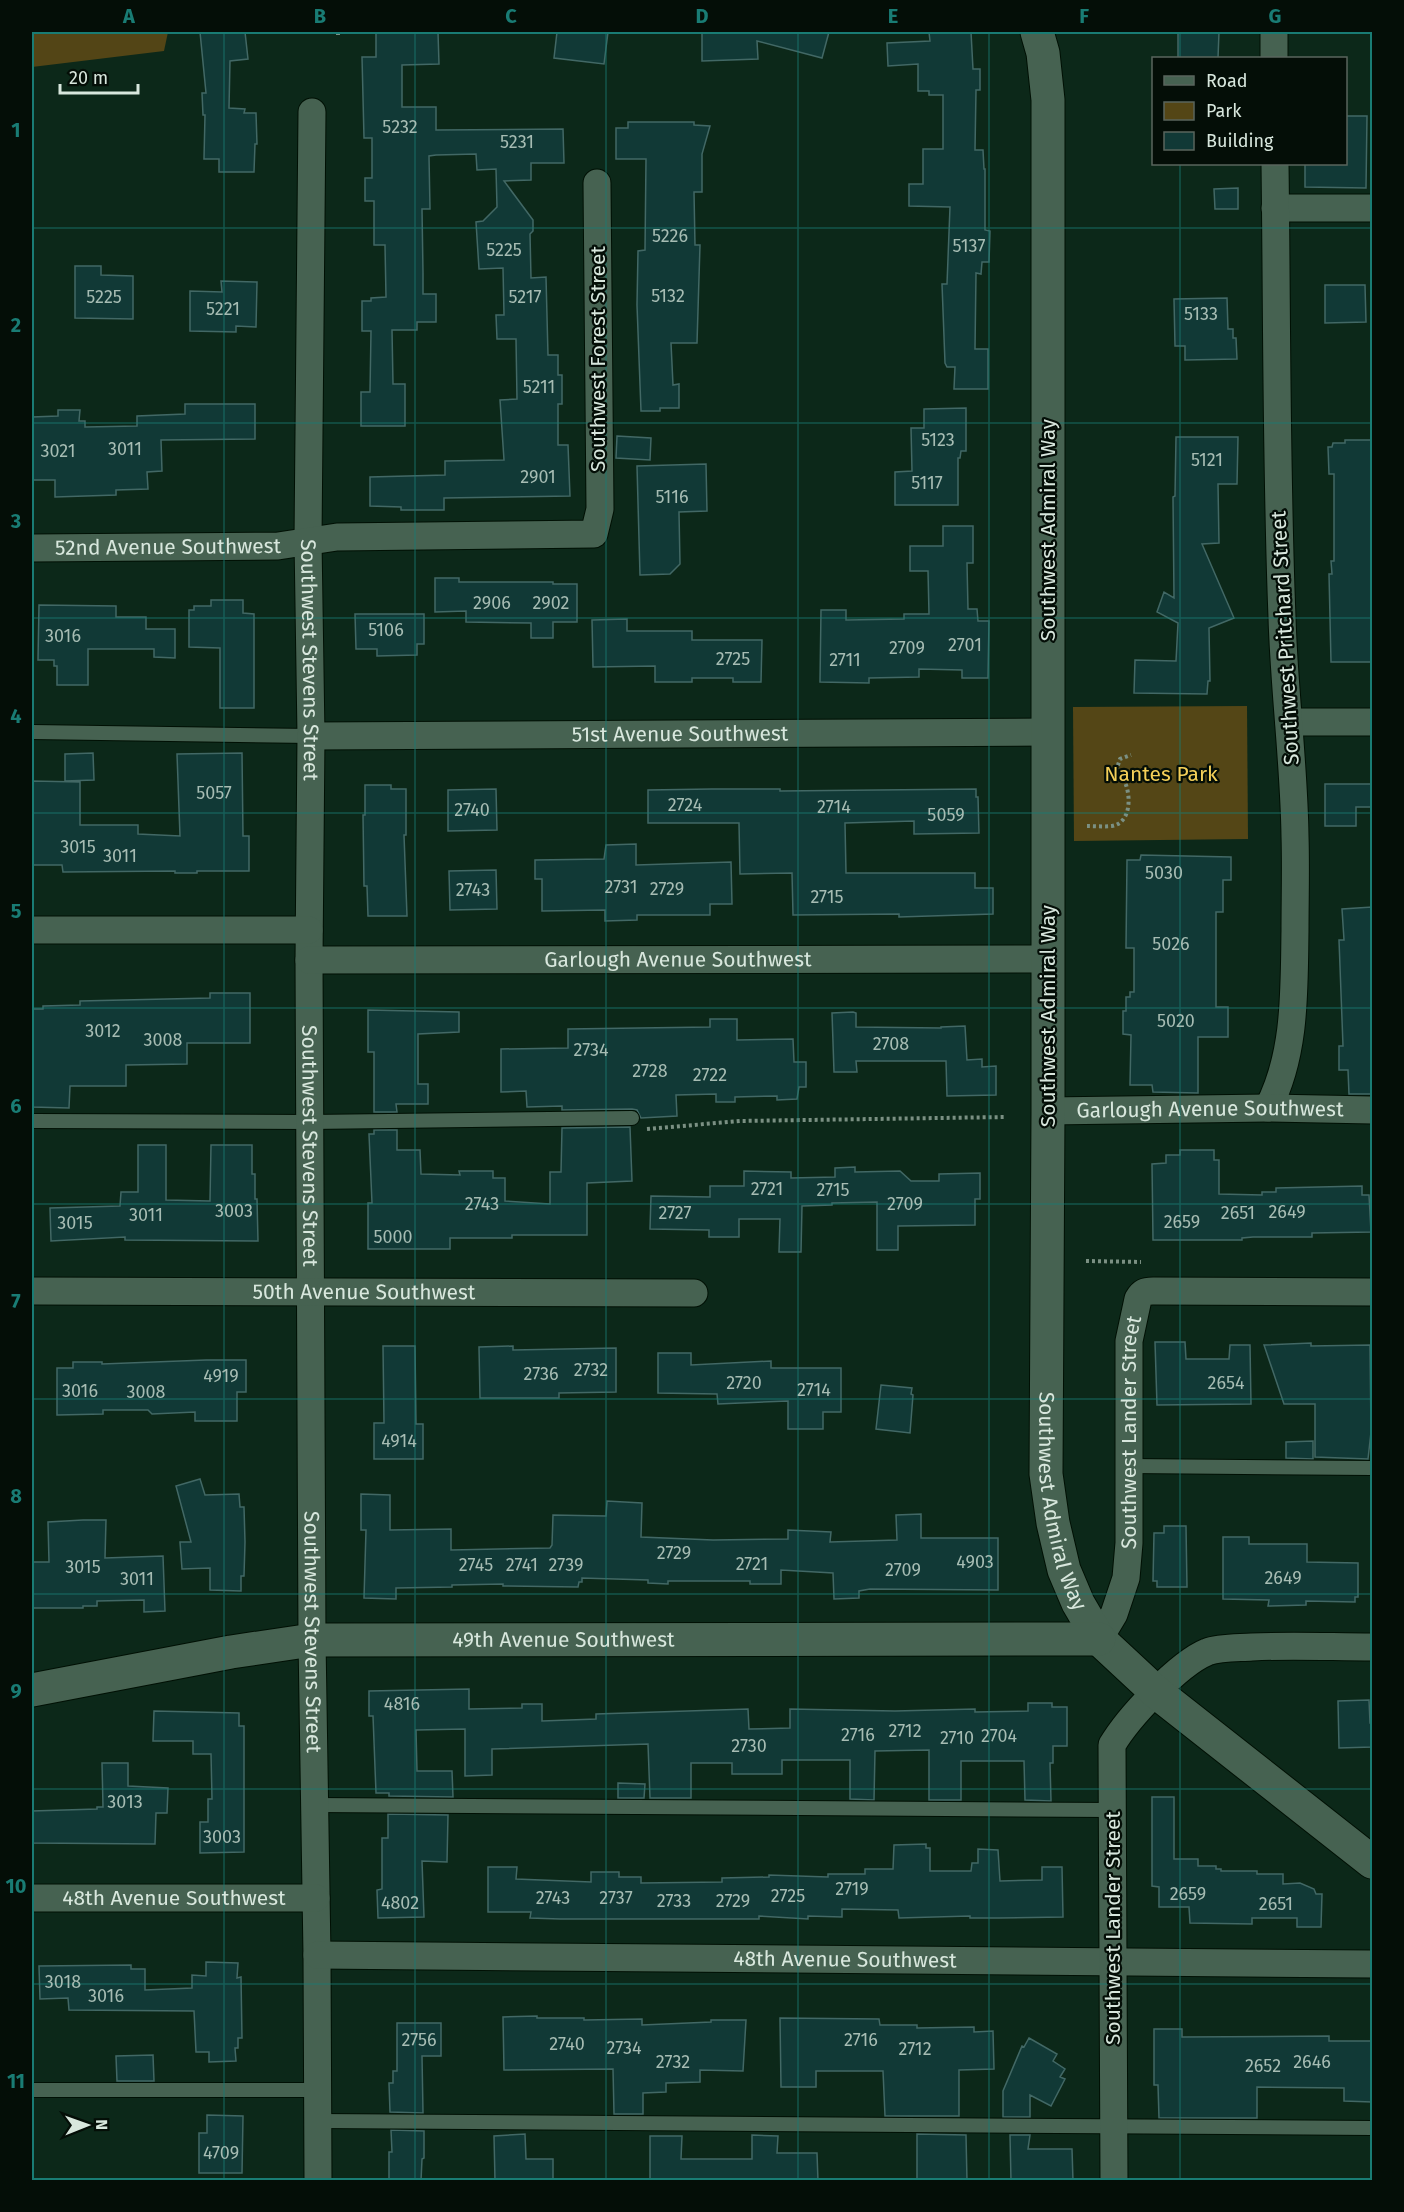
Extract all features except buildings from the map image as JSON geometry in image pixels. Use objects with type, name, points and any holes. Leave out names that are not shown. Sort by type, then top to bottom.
[{"type":"main road","name":"Southwest Admiral Way","points":[[1037,32],[1043,53],[1048,100],[1046,1474],[1053,1523],[1064,1570],[1078,1603],[1099,1639],[1156,1692],[1372,1862]]},
{"type":"main road","name":"49th Avenue Southwest","points":[[32,1690],[231,1652],[312,1640],[1099,1639]]},
{"type":"street","points":[[1274,32],[1274,57]]},
{"type":"street","name":"Southwest Stevens Street","points":[[312,112],[308,540],[311,736],[309,960],[312,1640],[318,2181]]},
{"type":"street","name":"Southwest Pritchard Street","points":[[1268,1108],[1278,1089],[1286,1061],[1294,1005],[1296,835],[1284,668],[1278,527],[1275,165]]},
{"type":"street","name":"Southwest Forest Street","points":[[594,534],[600,509],[597,183]]},
{"type":"street","points":[[1275,208],[1372,208]]},
{"type":"street","name":"52nd Avenue Southwest","points":[[32,548],[278,546],[337,537],[594,534]]},
{"type":"street","points":[[1289,722],[1372,722]]},
{"type":"street","name":"51st Avenue Southwest","points":[[311,736],[1048,732]]},
{"type":"street","points":[[32,930],[309,930]]},
{"type":"street","name":"Garlough Avenue Southwest","points":[[309,960],[1048,958]]},
{"type":"street","name":"Garlough Avenue Southwest","points":[[1048,1112],[1268,1108],[1372,1110]]},
{"type":"street","name":"50th Avenue Southwest","points":[[32,1291],[694,1293]]},
{"type":"street","name":"Southwest Lander Street","points":[[1099,1639],[1114,1614],[1126,1578],[1129,1543],[1129,1341],[1141,1294],[1145,1291],[1372,1292]]},
{"type":"street","points":[[1156,1692],[1188,1663],[1207,1652],[1230,1648],[1270,1646],[1372,1647]]},
{"type":"street","name":"Southwest Lander Street","points":[[1114,2181],[1112,1745],[1122,1728],[1156,1692]]},
{"type":"street","name":"48th Avenue Southwest","points":[[32,1898],[316,1898]]},
{"type":"street","name":"48th Avenue Southwest","points":[[317,1955],[1372,1964]]},
{"type":"lane","points":[[32,732],[311,736]]},
{"type":"lane","points":[[32,1121],[310,1122],[632,1118]]},
{"type":"lane","points":[[1129,1466],[1372,1468]]},
{"type":"lane","points":[[315,1805],[1112,1810]]},
{"type":"lane","points":[[32,2090],[317,2090]]},
{"type":"lane","points":[[317,2121],[1372,2128]]},
{"type":"path","points":[[338,32],[338,37]]},
{"type":"path","points":[[1087,826],[1114,826],[1125,816],[1130,801],[1126,783],[1117,768],[1120,759],[1131,755]]},
{"type":"path","points":[[632,1118],[648,1130],[740,1121],[1006,1118]]},
{"type":"path","points":[[1086,1261],[1141,1262]]},
{"type":"green space","name":"Nantes Park","points":[[1247,706],[1248,839],[1074,841],[1073,707]]},
{"type":"shaded area","points":[[32,32],[168,32],[164,51],[32,67]]}]
